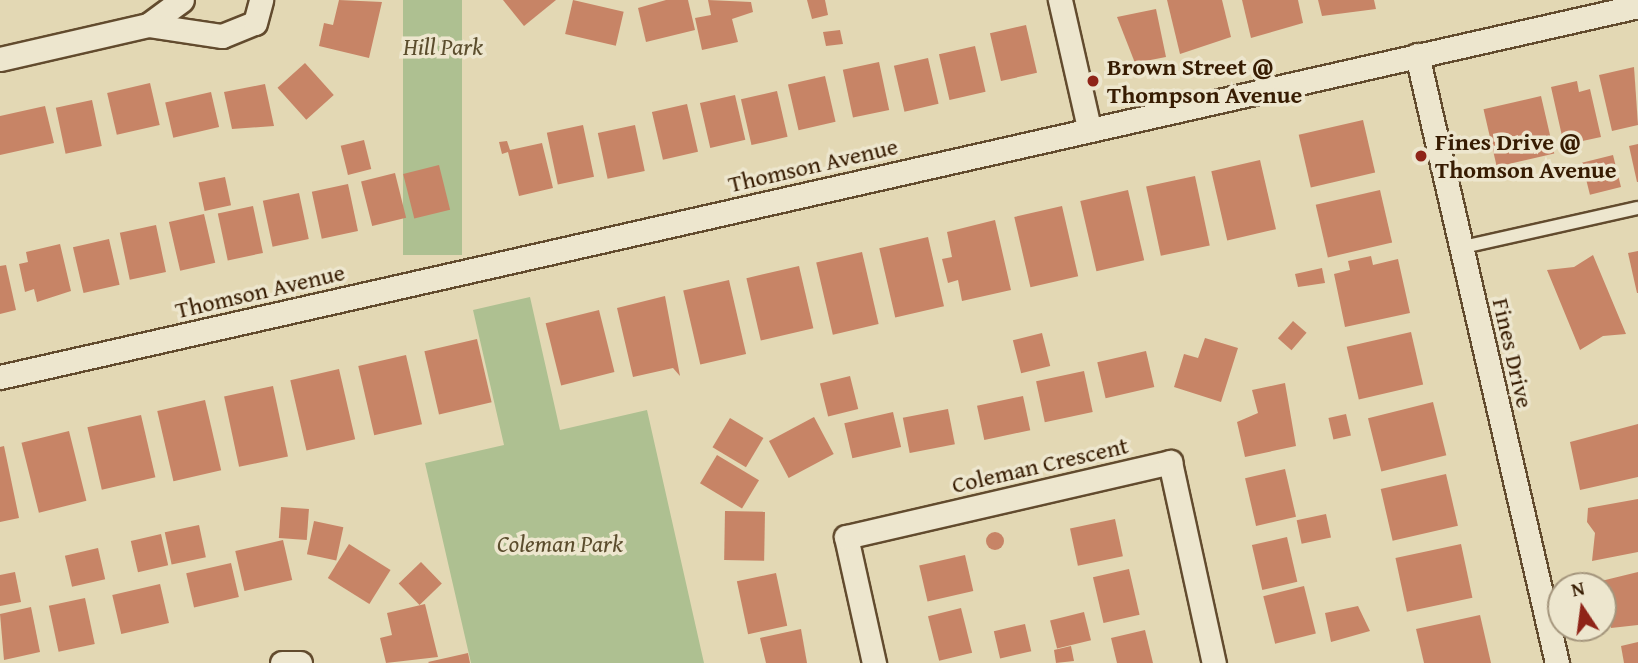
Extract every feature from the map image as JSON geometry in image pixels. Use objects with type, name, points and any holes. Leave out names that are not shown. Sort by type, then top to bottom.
[{"type":"street","points":[[148,25],[182,0]]},
{"type":"street","points":[[0,59],[148,25],[222,36],[255,23],[261,0]]},
{"type":"street","points":[[1060,0],[1089,128]]},
{"type":"street","name":"Thomson Avenue","points":[[0,377],[1089,128],[1638,6]]},
{"type":"street","name":"Fines Drive","points":[[1418,55],[1557,663]]},
{"type":"street","name":"Coleman Crescent","points":[[874,663],[846,537],[1170,462],[1214,663]]},
{"type":"street","points":[[282,663],[300,663]]},
{"type":"lane","points":[[1463,247],[1638,208]]},
{"type":"green space","name":"Hill Park","points":[[403,0],[462,0],[462,255],[403,255]]},
{"type":"green space","name":"Coleman Park","points":[[530,297],[560,430],[647,410],[704,663],[471,663],[425,463],[504,445],[473,310]]},
{"type":"building","points":[[339,0],[382,2],[369,58],[319,46],[324,23],[333,25]]},
{"type":"building","points":[[503,0],[556,0],[524,26]]},
{"type":"building","points":[[573,0],[624,12],[616,46],[565,34]]},
{"type":"building","points":[[666,0],[688,0],[695,30],[646,42],[638,8]]},
{"type":"building","points":[[708,0],[751,2],[753,12],[732,19],[738,42],[702,50],[695,18],[711,15]]},
{"type":"building","points":[[807,0],[825,0],[828,15],[812,19]]},
{"type":"building","points":[[1167,0],[1222,0],[1231,37],[1180,54]]},
{"type":"building","points":[[1242,0],[1298,0],[1303,23],[1251,38]]},
{"type":"building","points":[[1318,0],[1374,0],[1376,9],[1322,16]]},
{"type":"building","points":[[1156,9],[1166,57],[1135,63],[1117,17]]},
{"type":"building","points":[[1026,25],[1037,73],[1001,81],[990,33]]},
{"type":"building","points":[[840,30],[843,44],[826,46],[823,32]]},
{"type":"building","points":[[975,46],[986,92],[950,100],[939,54]]},
{"type":"building","points":[[928,58],[939,104],[904,112],[894,66]]},
{"type":"building","points":[[879,62],[889,110],[853,118],[843,70]]},
{"type":"building","points":[[305,63],[334,95],[306,120],[278,88]]},
{"type":"building","points":[[1634,67],[1638,125],[1612,131],[1599,75]]},
{"type":"building","points":[[825,76],[836,122],[799,130],[788,85]]},
{"type":"building","points":[[1577,81],[1579,92],[1590,89],[1601,137],[1564,145],[1551,87]]},
{"type":"building","points":[[150,83],[160,125],[117,135],[107,93]]},
{"type":"building","points":[[265,84],[274,126],[232,129],[224,92]]},
{"type":"building","points":[[777,91],[788,137],[752,145],[741,99]]},
{"type":"building","points":[[211,92],[219,127],[173,138],[165,103]]},
{"type":"building","points":[[735,95],[745,140],[710,148],[700,103]]},
{"type":"building","points":[[1541,96],[1554,153],[1497,167],[1484,109]]},
{"type":"building","points":[[92,100],[102,146],[66,154],[56,108]]},
{"type":"building","points":[[687,104],[698,152],[663,160],[652,112]]},
{"type":"building","points":[[45,106],[54,143],[0,155],[0,116]]},
{"type":"building","points":[[1363,120],[1375,173],[1311,187],[1299,135]]},
{"type":"building","points":[[583,125],[594,177],[558,185],[547,133]]},
{"type":"building","points":[[635,125],[645,171],[608,179],[598,133]]},
{"type":"building","points":[[364,140],[371,169],[348,175],[341,146]]},
{"type":"building","points":[[507,141],[510,150],[542,143],[553,188],[519,196],[508,152],[502,154],[499,142]]},
{"type":"building","points":[[1638,144],[1638,182],[1637,182],[1629,146]]},
{"type":"building","points":[[1613,155],[1621,187],[1590,195],[1582,163]]},
{"type":"building","points":[[1260,160],[1276,229],[1227,240],[1211,171]]},
{"type":"building","points":[[439,165],[450,210],[414,219],[403,174]]},
{"type":"building","points":[[395,173],[406,218],[372,226],[361,181]]},
{"type":"building","points":[[1195,176],[1210,245],[1161,256],[1146,186]]},
{"type":"building","points":[[225,177],[231,205],[205,211],[199,183]]},
{"type":"building","points":[[348,184],[358,231],[322,239],[312,192]]},
{"type":"building","points":[[1128,190],[1144,260],[1096,271],[1080,201]]},
{"type":"building","points":[[1380,190],[1392,243],[1328,257],[1316,205]]},
{"type":"building","points":[[299,193],[309,239],[273,247],[263,201]]},
{"type":"building","points":[[253,206],[263,253],[228,260],[218,213]]},
{"type":"building","points":[[1062,206],[1078,276],[1030,287],[1014,217]]},
{"type":"building","points":[[204,214],[215,263],[180,271],[169,222]]},
{"type":"building","points":[[995,220],[1011,290],[962,301],[958,280],[948,283],[942,259],[952,257],[947,232]]},
{"type":"building","points":[[156,225],[166,272],[130,280],[120,233]]},
{"type":"building","points":[[928,237],[944,306],[895,317],[879,248]]},
{"type":"building","points":[[109,239],[120,285],[84,293],[73,247]]},
{"type":"building","points":[[60,244],[71,291],[37,302],[34,289],[25,292],[19,264],[28,262],[26,252]]},
{"type":"building","points":[[1638,251],[1638,293],[1637,293],[1628,253]]},
{"type":"building","points":[[862,252],[879,324],[833,335],[816,263]]},
{"type":"building","points":[[1593,255],[1626,334],[1603,336],[1580,350],[1547,270],[1574,267]]},
{"type":"building","points":[[1371,256],[1373,265],[1398,259],[1410,313],[1345,327],[1334,274],[1350,270],[1348,261]]},
{"type":"building","points":[[6,265],[16,310],[0,314],[0,266]]},
{"type":"building","points":[[799,266],[813,328],[761,341],[746,278]]},
{"type":"building","points":[[1322,268],[1325,283],[1298,287],[1295,274]]},
{"type":"building","points":[[729,280],[746,354],[700,365],[683,291]]},
{"type":"building","points":[[665,296],[680,376],[673,368],[633,377],[617,308]]},
{"type":"building","points":[[599,310],[614,372],[561,385],[546,323]]},
{"type":"building","points":[[1293,321],[1307,333],[1291,350],[1278,338]]},
{"type":"building","points":[[1411,332],[1423,385],[1359,399],[1347,347]]},
{"type":"building","points":[[1042,333],[1050,366],[1021,373],[1013,340]]},
{"type":"building","points":[[1205,338],[1238,348],[1221,402],[1174,387],[1184,354],[1198,358]]},
{"type":"building","points":[[477,339],[492,402],[439,414],[424,351]]},
{"type":"building","points":[[1146,351],[1154,387],[1106,398],[1097,362]]},
{"type":"building","points":[[406,355],[422,424],[374,435],[358,366]]},
{"type":"building","points":[[339,369],[355,439],[306,450],[290,380]]},
{"type":"building","points":[[1084,371],[1093,412],[1045,422],[1036,381]]},
{"type":"building","points":[[850,376],[858,409],[828,416],[820,383]]},
{"type":"building","points":[[1285,383],[1296,446],[1245,457],[1237,422],[1258,413],[1252,390]]},
{"type":"building","points":[[273,386],[288,456],[239,467],[224,396]]},
{"type":"building","points":[[1023,396],[1030,430],[984,440],[977,406]]},
{"type":"building","points":[[205,400],[221,470],[173,481],[157,411]]},
{"type":"building","points":[[1433,402],[1446,455],[1381,472],[1368,418]]},
{"type":"building","points":[[948,409],[955,444],[910,453],[903,418]]},
{"type":"building","points":[[893,412],[901,447],[852,458],[844,423]]},
{"type":"building","points":[[1346,414],[1351,435],[1333,439],[1328,418]]},
{"type":"building","points":[[141,415],[155,477],[102,490],[87,427]]},
{"type":"building","points":[[814,417],[834,454],[789,478],[769,441]]},
{"type":"building","points":[[730,418],[763,438],[746,467],[712,447]]},
{"type":"building","points":[[1638,424],[1638,477],[1580,490],[1570,442]]},
{"type":"building","points":[[69,431],[86,501],[39,513],[21,443]]},
{"type":"building","points":[[4,446],[19,518],[0,522],[0,447]]},
{"type":"building","points":[[717,455],[759,480],[742,509],[700,483]]},
{"type":"building","points":[[1285,469],[1296,517],[1256,526],[1245,478]]},
{"type":"building","points":[[1446,474],[1458,526],[1393,541],[1381,489]]},
{"type":"building","points":[[1638,499],[1638,552],[1592,561],[1595,533],[1587,522],[1588,508]]},
{"type":"building","points":[[281,507],[309,509],[307,540],[279,538]]},
{"type":"building","points":[[725,511],[765,512],[764,561],[724,560]]},
{"type":"building","points":[[1326,514],[1331,537],[1302,544],[1297,520]]},
{"type":"building","points":[[1115,519],[1123,556],[1078,566],[1070,529]]},
{"type":"building","points":[[314,521],[343,527],[336,560],[307,554]]},
{"type":"building","points":[[199,525],[206,557],[172,565],[165,532]]},
{"type":"building","points":[[995,532],[1001,535],[1004,541],[1001,547],[995,550],[989,547],[986,541],[989,535]]},
{"type":"building","points":[[161,534],[168,565],[138,572],[131,541]]},
{"type":"building","points":[[1287,537],[1297,582],[1262,590],[1252,545]]},
{"type":"building","points":[[283,540],[292,580],[244,591],[235,551]]},
{"type":"building","points":[[349,544],[391,570],[369,604],[328,578]]},
{"type":"building","points":[[1461,544],[1472,598],[1407,612],[1395,558]]},
{"type":"building","points":[[98,548],[105,579],[72,587],[65,556]]},
{"type":"building","points":[[965,555],[973,591],[928,602],[919,566]]},
{"type":"building","points":[[421,562],[442,584],[420,605],[399,584]]},
{"type":"building","points":[[231,563],[239,597],[194,607],[186,573]]},
{"type":"building","points":[[1129,569],[1140,615],[1104,623],[1093,577]]},
{"type":"building","points":[[15,572],[21,602],[0,606],[0,575]]},
{"type":"building","points":[[1638,572],[1638,625],[1617,627],[1617,577]]},
{"type":"building","points":[[776,573],[787,626],[748,634],[737,581]]},
{"type":"building","points":[[160,584],[169,623],[121,634],[112,595]]},
{"type":"building","points":[[1304,586],[1316,634],[1275,644],[1263,596]]},
{"type":"building","points":[[85,598],[95,644],[59,652],[49,606]]},
{"type":"building","points":[[425,604],[438,657],[386,663],[380,638],[392,635],[387,613]]},
{"type":"building","points":[[1358,606],[1370,631],[1331,642],[1325,613]]},
{"type":"building","points":[[31,607],[40,652],[4,660],[0,614]]},
{"type":"building","points":[[961,608],[972,653],[939,661],[928,616]]},
{"type":"building","points":[[1084,612],[1091,640],[1057,649],[1050,620]]},
{"type":"building","points":[[1480,615],[1491,663],[1424,663],[1416,629]]},
{"type":"building","points":[[1025,624],[1031,651],[1000,658],[994,631]]},
{"type":"building","points":[[801,629],[807,663],[766,663],[760,638]]},
{"type":"building","points":[[1145,630],[1153,663],[1117,663],[1111,638]]},
{"type":"building","points":[[1638,642],[1638,663],[1624,663],[1621,646]]},
{"type":"building","points":[[1071,646],[1074,661],[1056,663],[1054,650]]},
{"type":"building","points":[[468,653],[470,663],[428,662]]},
{"type":"place","name":"Brown Street @ Thompson Avenue","points":[[1093,81]]},
{"type":"place","name":"Fines Drive @ Thomson Avenue","points":[[1421,156]]}]
